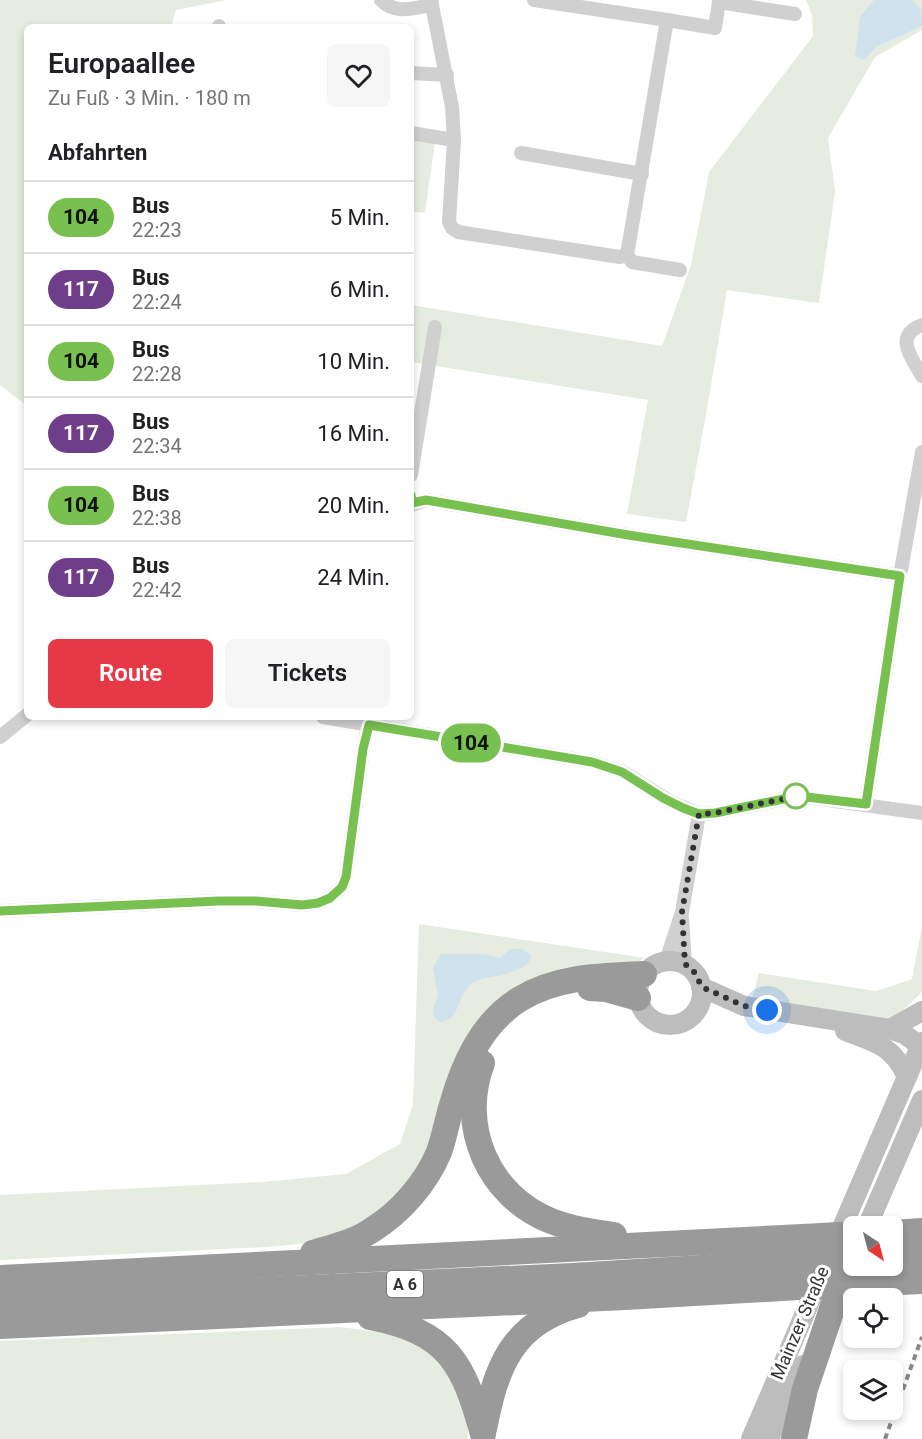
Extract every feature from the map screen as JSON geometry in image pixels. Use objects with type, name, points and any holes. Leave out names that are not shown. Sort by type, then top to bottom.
[{"type":"highway","name":"A 6","points":[[263,1265],[342,1244],[372,1231],[399,1209],[425,1180],[439,1151],[467,1060],[483,1034],[499,1016],[520,999],[552,984],[586,977],[641,986]]},
{"type":"highway","points":[[641,986],[588,988],[547,998],[526,1008],[514,1017],[491,1045],[478,1074],[474,1096],[476,1132],[487,1164],[498,1182],[511,1197],[529,1210],[550,1221],[574,1229],[674,1243]]},
{"type":"highway","points":[[903,1232],[922,1231]]},
{"type":"highway","name":"A 6","points":[[0,1278],[843,1235]]},
{"type":"highway","points":[[903,1257],[922,1256]]},
{"type":"highway","name":"A 6","points":[[0,1302],[561,1276],[843,1259]]},
{"type":"highway","points":[[0,1326],[922,1281]]},
{"type":"highway","points":[[483,1436],[496,1380],[513,1346],[530,1330],[553,1315],[605,1298]]},
{"type":"highway","points":[[794,1439],[805,1389],[834,1303]]},
{"type":"highway","points":[[335,1310],[400,1324],[417,1330],[438,1344],[463,1374],[483,1436]]},
{"type":"main road","points":[[675,962],[693,970],[702,987],[702,998],[699,1008],[684,1022],[663,1025],[646,1015],[640,1007],[641,986],[657,963],[675,962]]},
{"type":"main road","points":[[702,987],[744,1006]]},
{"type":"main road","points":[[699,1008],[744,1006],[814,1019],[890,1029],[922,1045]]},
{"type":"main road","points":[[890,1029],[922,1011]]},
{"type":"main road","points":[[814,1019],[880,1043],[899,1060],[907,1077]]},
{"type":"main road","name":"Mainzer Straße","points":[[751,1439],[922,1045]]},
{"type":"main road","points":[[872,1216],[922,1100]]},
{"type":"main road","name":"Mainzer Straße","points":[[769,1439],[846,1276]]},
{"type":"street","points":[[381,0],[390,7],[401,10],[431,2],[447,75],[454,140],[449,222],[452,228],[458,232],[620,257],[627,255]]},
{"type":"street","points":[[534,0],[715,28],[719,2],[795,14]]},
{"type":"street","points":[[667,20],[627,255],[632,262],[680,270]]},
{"type":"street","points":[[414,73],[447,75]]},
{"type":"street","points":[[414,133],[454,140]]},
{"type":"street","points":[[521,153],[642,174]]},
{"type":"street","points":[[922,325],[913,329],[907,336],[910,356],[922,376]]},
{"type":"street","points":[[414,456],[435,327]]},
{"type":"street","points":[[866,804],[900,576],[922,452]]},
{"type":"street","points":[[414,501],[426,500],[628,535],[900,576]]},
{"type":"street","points":[[0,737],[24,717]]},
{"type":"street","points":[[0,911],[219,901],[302,905],[318,903],[330,898],[342,887],[348,871],[363,749],[369,721],[592,762],[622,772],[663,798],[699,814],[715,813],[798,796],[922,813]]},
{"type":"street","points":[[675,962],[699,814]]},
{"type":"shaded area","points":[[0,0],[227,0],[176,10],[172,24],[24,24],[24,404],[0,385]]},
{"type":"shaded area","points":[[806,0],[922,0],[922,30],[875,57],[828,138],[835,192],[819,303],[727,290],[686,522],[627,514],[648,400],[414,362],[414,305],[662,346],[691,265],[709,172],[813,36],[812,15]]},
{"type":"shaded area","points":[[414,138],[435,142],[425,213],[414,211]]},
{"type":"shaded area","points":[[419,924],[645,958],[635,964],[521,991],[421,1168],[364,1228],[331,1241],[267,1247],[0,1260],[0,1195],[263,1182],[346,1174],[400,1144],[413,1104]]},
{"type":"shaded area","points":[[922,926],[922,992],[897,1016],[866,1019],[752,999],[759,973],[876,991],[912,979]]},
{"type":"shaded area","points":[[340,1327],[401,1335],[439,1356],[467,1401],[468,1439],[0,1439],[0,1341]]},
{"type":"water","points":[[874,0],[912,0],[921,9],[922,26],[876,47],[864,60],[855,56],[860,17]]},
{"type":"water","points":[[510,949],[523,949],[532,956],[527,965],[473,983],[465,991],[452,1017],[441,1022],[434,1018],[433,1009],[438,995],[433,968],[441,954],[483,954],[500,958]]},
{"type":"railway","points":[[885,1439],[922,1337]]},
{"type":"bus line","name":"104","points":[[0,911],[219,901],[302,905],[318,903],[330,898],[342,887],[349,864],[363,749],[369,725],[592,762],[622,772],[663,798],[699,814],[715,813],[798,796],[866,804],[900,576],[628,535],[426,500],[414,503]]},
{"type":"route","points":[[767,1010],[744,1006],[702,987],[693,970],[685,964],[682,912],[699,814],[715,813],[798,796],[796,796]]}]
